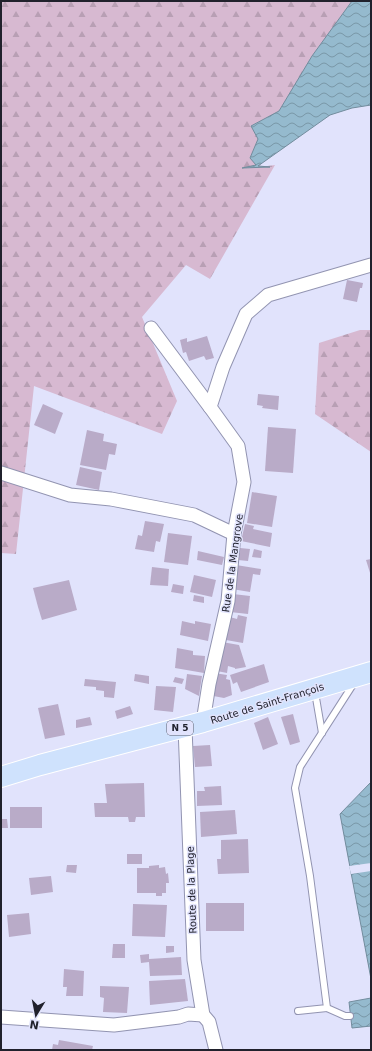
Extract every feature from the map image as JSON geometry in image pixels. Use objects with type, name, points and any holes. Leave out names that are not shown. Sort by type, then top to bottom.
[{"type":"main road","name":"Route de Saint-François","points":[[1,777],[40,765],[194,725],[365,674]]},
{"type":"street","points":[[210,406],[223,367],[246,314],[268,295],[371,264]]},
{"type":"street","name":"Rue de la Mangrove","points":[[151,328],[210,406],[238,446],[244,482],[234,534],[228,601],[209,684],[194,725]]},
{"type":"street","points":[[1,473],[70,495],[111,498],[194,516],[234,534]]},
{"type":"street","name":"Route de la Plage","points":[[194,725],[194,960],[204,1015],[209,1022],[216,1050]]},
{"type":"street","points":[[1,1017],[114,1024],[179,1017],[188,1014],[204,1015]]},
{"type":"lane","points":[[327,1008],[310,876],[295,788],[300,767],[322,733],[365,674]]},
{"type":"lane","points":[[314,689],[322,733]]},
{"type":"lane","points":[[298,1011],[327,1008],[346,1016],[350,1016]]},
{"type":"green space","points":[[1,1],[355,1],[348,28],[269,125],[260,167],[275,165],[210,279],[186,265],[142,317],[177,401],[162,434],[34,386],[16,554],[1,553]]},
{"type":"green space","points":[[360,330],[371,330],[371,452],[315,414],[319,343]]},
{"type":"water","points":[[352,1],[371,1],[371,105],[352,108],[330,115],[258,166],[270,167],[242,168],[256,165],[250,158],[258,139],[251,126],[279,111],[312,56]]},
{"type":"water","points":[[371,782],[371,979],[340,814]]},
{"type":"water","points":[[371,998],[371,1026],[352,1028],[349,1002]]},
{"type":"pier","points":[[371,863],[371,871],[351,874],[349,866]]},
{"type":"building","points":[[347,280],[363,283],[362,288],[360,288],[357,302],[343,299]]},
{"type":"building","points":[[207,336],[214,358],[206,360],[204,356],[189,361],[186,352],[183,353],[180,340],[187,338],[187,342]]},
{"type":"building","points":[[258,394],[279,396],[278,410],[262,408],[263,406],[257,405]]},
{"type":"building","points":[[43,404],[63,413],[55,434],[34,425]]},
{"type":"building","points":[[268,427],[296,429],[293,473],[265,471]]},
{"type":"building","points":[[87,430],[104,434],[103,441],[117,444],[115,455],[109,454],[106,470],[80,465]]},
{"type":"building","points":[[80,467],[102,472],[99,490],[76,485]]},
{"type":"building","points":[[252,492],[277,496],[272,527],[247,523]]},
{"type":"building","points":[[145,521],[164,524],[160,542],[156,541],[154,552],[135,549],[138,535],[142,536]]},
{"type":"building","points":[[245,524],[254,526],[253,529],[272,533],[270,547],[241,541]]},
{"type":"building","points":[[168,533],[192,536],[188,565],[164,562]]},
{"type":"building","points":[[240,548],[250,549],[248,561],[238,560]]},
{"type":"building","points":[[254,549],[262,551],[261,558],[252,557]]},
{"type":"building","points":[[198,551],[224,557],[222,565],[197,560]]},
{"type":"building","points":[[371,559],[371,576],[366,560]]},
{"type":"building","points":[[236,565],[261,569],[260,575],[253,574],[250,592],[232,589]]},
{"type":"building","points":[[152,567],[169,569],[168,586],[150,585]]},
{"type":"building","points":[[194,575],[216,580],[212,597],[190,592]]},
{"type":"building","points":[[69,580],[77,610],[42,620],[33,588]]},
{"type":"building","points":[[173,584],[184,586],[183,594],[171,592]]},
{"type":"building","points":[[233,594],[250,596],[248,614],[230,612]]},
{"type":"building","points":[[194,595],[204,597],[204,603],[193,601]]},
{"type":"building","points":[[238,615],[247,617],[243,643],[226,640],[230,617],[237,619]]},
{"type":"building","points":[[182,621],[195,624],[195,621],[211,624],[208,641],[180,635]]},
{"type":"building","points":[[222,642],[239,645],[246,667],[235,669],[228,666],[227,673],[217,671]]},
{"type":"building","points":[[177,648],[193,651],[193,655],[205,656],[204,673],[175,668]]},
{"type":"building","points":[[264,664],[269,682],[241,692],[237,682],[233,684],[230,675]]},
{"type":"building","points":[[214,673],[227,675],[226,679],[230,680],[232,695],[224,698],[208,695]]},
{"type":"building","points":[[135,674],[149,676],[149,684],[134,681]]},
{"type":"building","points":[[187,674],[202,676],[199,696],[185,689]]},
{"type":"building","points":[[175,677],[184,679],[182,684],[173,682]]},
{"type":"building","points":[[85,679],[116,682],[114,698],[104,697],[104,691],[96,690],[96,687],[84,686]]},
{"type":"building","points":[[156,686],[176,687],[173,712],[154,710]]},
{"type":"building","points":[[58,704],[65,735],[45,739],[38,708]]},
{"type":"building","points":[[130,706],[133,714],[117,719],[115,711]]},
{"type":"building","points":[[293,714],[300,742],[290,745],[281,717]]},
{"type":"building","points":[[90,717],[92,725],[76,728],[76,720]]},
{"type":"building","points":[[268,717],[278,744],[263,750],[254,723]]},
{"type":"building","points":[[210,745],[212,766],[195,767],[193,746]]},
{"type":"building","points":[[144,783],[145,817],[136,817],[135,822],[129,822],[128,817],[95,817],[94,803],[107,803],[105,784]]},
{"type":"building","points":[[221,786],[222,805],[197,806],[197,791],[205,791],[204,787]]},
{"type":"building","points":[[10,807],[42,807],[42,828],[10,828]]},
{"type":"building","points":[[235,810],[237,834],[201,837],[200,812]]},
{"type":"building","points":[[1,819],[7,819],[8,828],[1,828]]},
{"type":"building","points":[[248,839],[249,873],[218,874],[217,859],[221,859],[221,840]]},
{"type":"building","points":[[127,854],[142,854],[142,864],[127,864]]},
{"type":"building","points":[[67,865],[77,865],[76,873],[66,872]]},
{"type":"building","points":[[159,865],[159,868],[165,867],[166,874],[168,873],[169,883],[166,883],[166,893],[162,893],[162,896],[156,896],[156,893],[137,893],[137,868],[149,868],[149,866]]},
{"type":"building","points":[[51,876],[53,892],[31,895],[29,878]]},
{"type":"building","points":[[206,903],[244,903],[244,931],[206,931]]},
{"type":"building","points":[[133,904],[167,905],[165,937],[132,936]]},
{"type":"building","points":[[29,913],[31,934],[9,937],[7,915]]},
{"type":"building","points":[[113,944],[125,944],[125,958],[112,958]]},
{"type":"building","points":[[166,946],[174,946],[174,952],[166,953]]},
{"type":"building","points":[[149,954],[149,959],[181,957],[182,975],[150,976],[149,962],[141,963],[140,955]]},
{"type":"building","points":[[64,969],[84,971],[83,996],[66,996],[67,987],[63,987]]},
{"type":"building","points":[[185,979],[188,1001],[150,1005],[149,981]]},
{"type":"building","points":[[100,986],[129,987],[127,1013],[103,1012],[104,998],[100,997]]},
{"type":"building","points":[[59,1040],[93,1046],[92,1050],[52,1050],[53,1044],[58,1045]]}]
